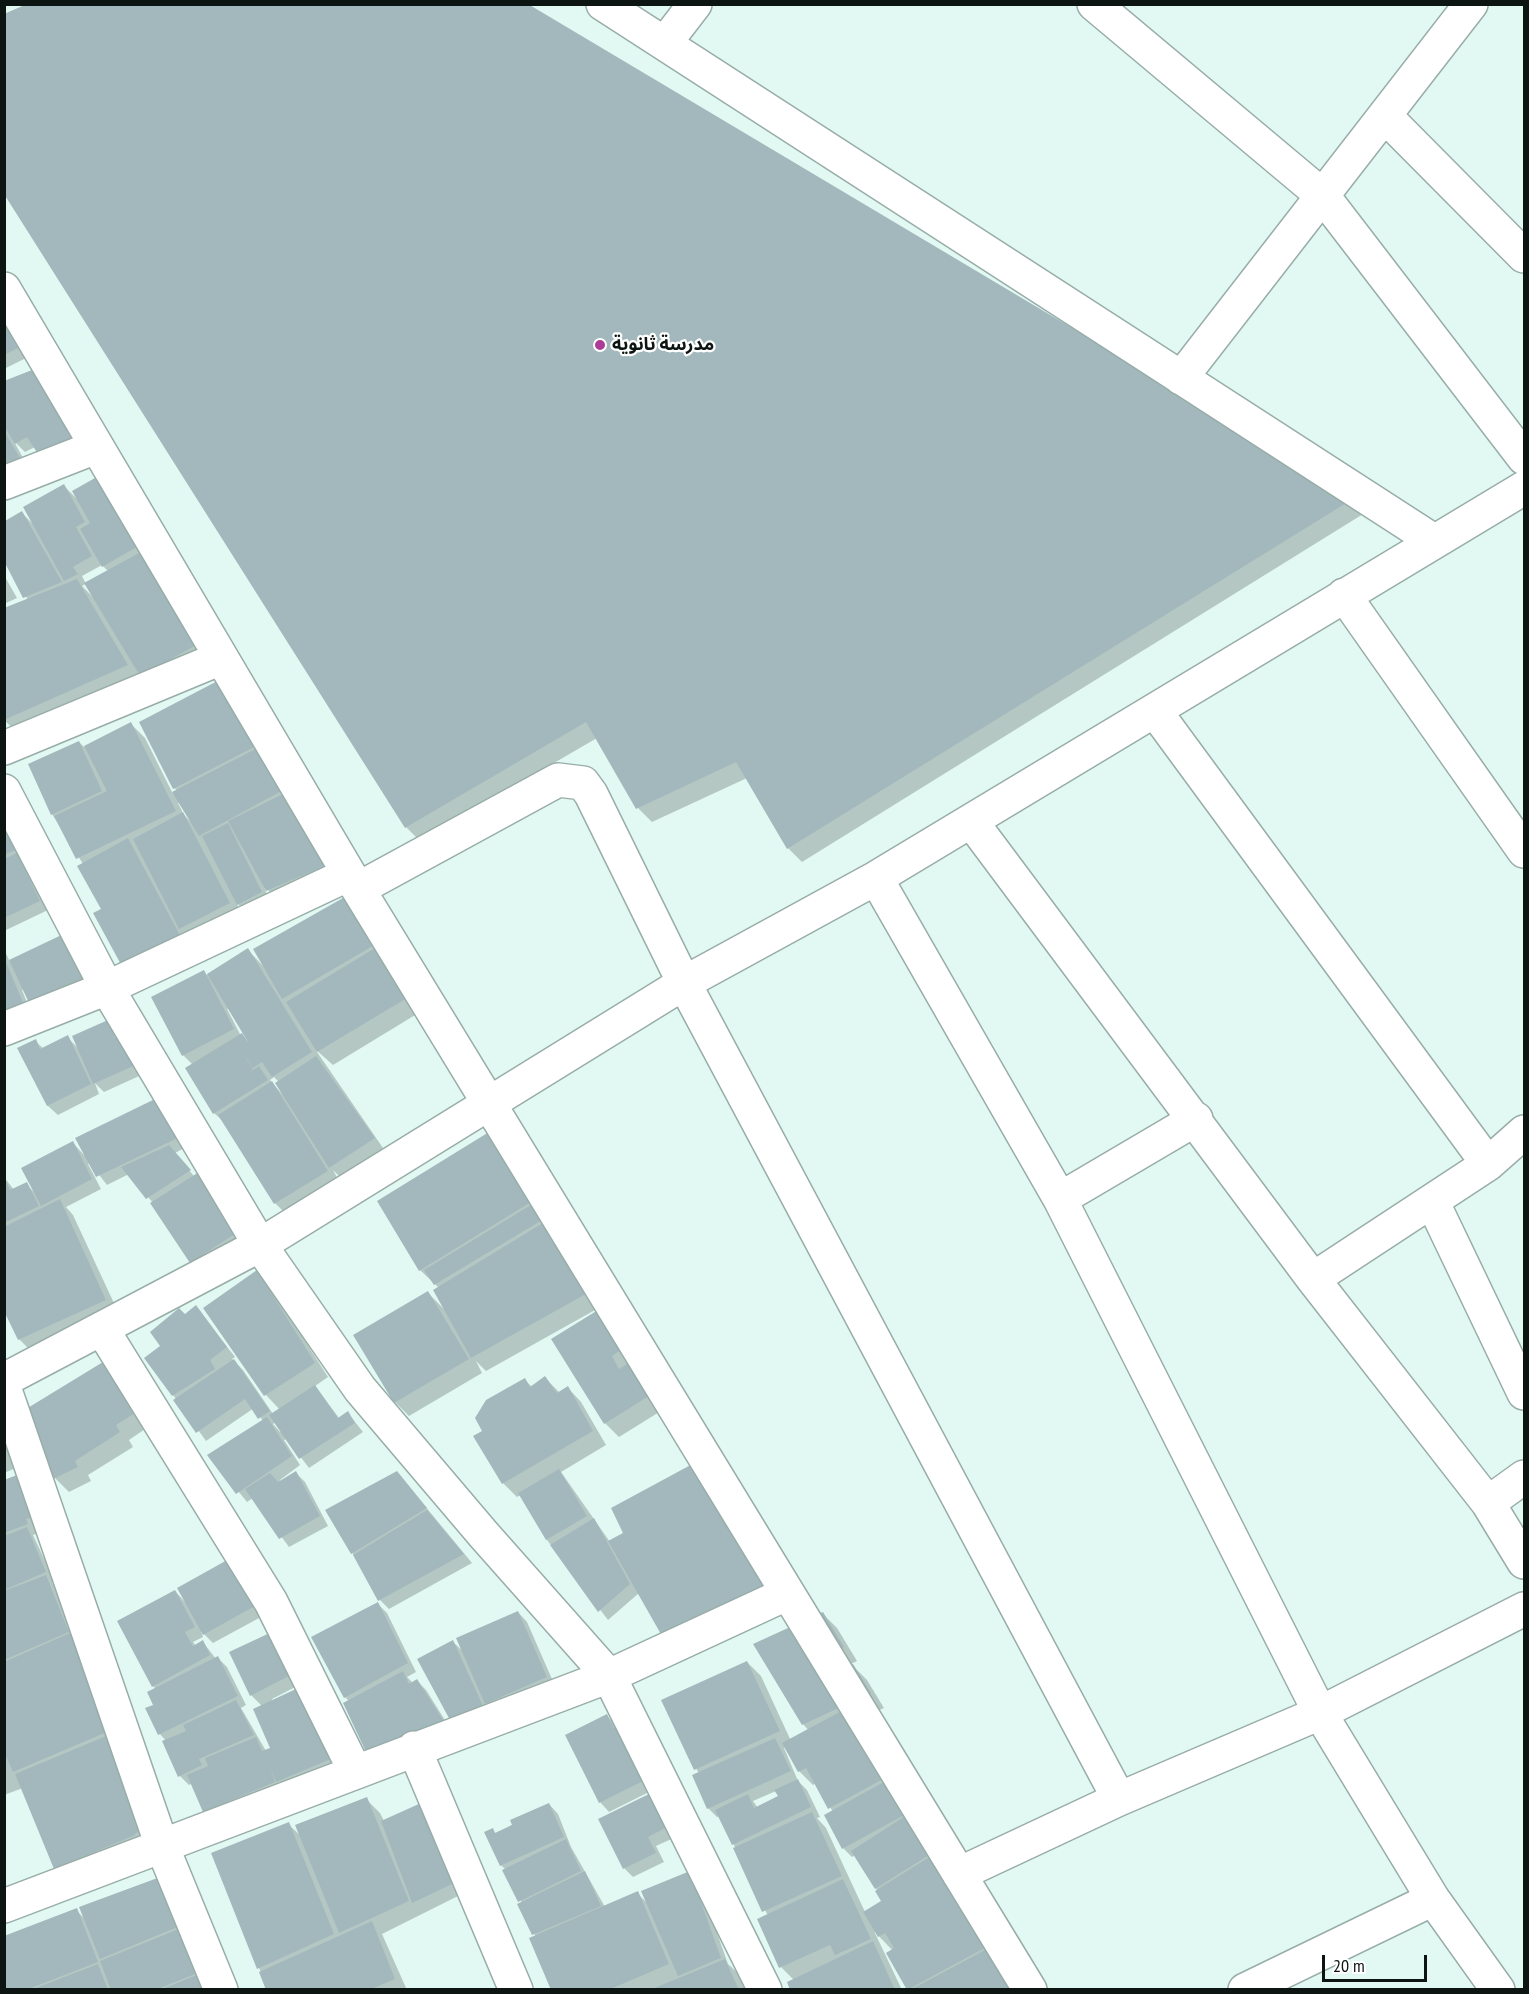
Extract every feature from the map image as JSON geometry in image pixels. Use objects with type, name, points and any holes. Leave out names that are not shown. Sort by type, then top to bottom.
[{"type":"street","points":[[603,4],[1434,541]]},
{"type":"street","points":[[665,43],[695,4]]},
{"type":"street","points":[[1181,378],[1471,4]]},
{"type":"street","points":[[1100,6],[1323,196],[1524,458]]},
{"type":"street","points":[[1385,116],[1524,256]]},
{"type":"street","points":[[4,290],[353,882],[786,1594],[1030,1989]]},
{"type":"street","points":[[4,483],[96,447]]},
{"type":"street","points":[[4,1380],[260,1245],[684,983],[876,878],[1524,488]]},
{"type":"street","points":[[1344,595],[1524,851]]},
{"type":"street","points":[[4,748],[221,658]]},
{"type":"street","points":[[1155,711],[1488,1164]]},
{"type":"street","points":[[4,1029],[107,988],[353,882],[558,780],[583,783],[684,983],[1119,1799]]},
{"type":"street","points":[[4,791],[107,988],[260,1245],[360,1389],[484,1535],[609,1676],[765,1989]]},
{"type":"street","points":[[970,821],[1196,1119],[1313,1279],[1488,1503],[1524,1562]]},
{"type":"street","points":[[876,878],[1060,1198],[1320,1713],[1433,1899],[1498,1989]]},
{"type":"street","points":[[1060,1198],[1196,1119]]},
{"type":"street","points":[[1313,1279],[1488,1164],[1524,1132]]},
{"type":"street","points":[[1432,1201],[1524,1393]]},
{"type":"street","points":[[102,1329],[271,1602],[355,1771]]},
{"type":"street","points":[[4,1387],[162,1846],[221,1989]]},
{"type":"street","points":[[1488,1503],[1524,1477]]},
{"type":"street","points":[[4,1906],[414,1748],[609,1676],[786,1594]]},
{"type":"street","points":[[959,1874],[1119,1799],[1320,1713],[1524,1609]]},
{"type":"street","points":[[414,1748],[516,1989]]},
{"type":"street","points":[[1245,1989],[1433,1899]]},
{"type":"building","name":"مدرسة ثانوية","points":[[27,4],[528,4],[1356,497],[787,849],[736,762],[636,809],[586,722],[405,828],[4,194],[4,14]]},
{"type":"building","points":[[4,323],[18,348],[4,355]]},
{"type":"building","points":[[32,370],[77,441],[40,457],[27,437],[15,444],[4,426],[4,381]]},
{"type":"building","points":[[4,431],[23,463],[4,470]]},
{"type":"building","points":[[102,474],[142,544],[102,567],[80,529],[90,523],[72,491]]},
{"type":"building","points":[[64,484],[85,522],[76,527],[92,556],[73,567],[78,574],[64,581],[23,507]]},
{"type":"building","points":[[22,511],[62,582],[23,598],[5,563],[5,521]]},
{"type":"building","points":[[150,547],[202,642],[140,676],[84,583]]},
{"type":"building","points":[[77,579],[128,665],[4,720],[4,608]]},
{"type":"building","points":[[227,676],[262,743],[173,789],[139,722]]},
{"type":"building","points":[[131,722],[176,811],[76,859],[54,816],[107,791],[84,746]]},
{"type":"building","points":[[79,741],[102,791],[51,815],[28,764]]},
{"type":"building","points":[[265,744],[289,787],[199,836],[172,792]]},
{"type":"building","points":[[291,790],[334,862],[266,891],[228,821]]},
{"type":"building","points":[[4,808],[22,847],[4,855]]},
{"type":"building","points":[[183,812],[230,903],[179,929],[133,839]]},
{"type":"building","points":[[228,823],[262,892],[237,905],[202,836]]},
{"type":"building","points":[[128,838],[182,939],[124,970],[93,913],[101,909],[77,866]]},
{"type":"building","points":[[17,853],[40,901],[4,918],[4,859]]},
{"type":"building","points":[[350,894],[378,943],[282,999],[253,949]]},
{"type":"building","points":[[72,930],[93,974],[30,1005],[9,960]]},
{"type":"building","points":[[248,948],[312,1052],[272,1077],[262,1062],[253,1068],[242,1052],[253,1069],[250,1072],[259,1066],[268,1080],[213,1114],[185,1068],[242,1033],[251,1047],[207,974]]},
{"type":"building","points":[[375,948],[394,981],[401,976],[412,995],[317,1052],[286,1002]]},
{"type":"building","points":[[5,960],[24,1005],[5,1013]]},
{"type":"building","points":[[204,970],[234,1029],[182,1056],[151,997]]},
{"type":"building","points":[[108,1020],[115,1038],[127,1032],[140,1063],[93,1084],[72,1036]]},
{"type":"building","points":[[68,1035],[91,1084],[47,1106],[17,1048],[36,1039],[40,1049]]},
{"type":"building","points":[[316,1056],[375,1138],[329,1168],[275,1083]]},
{"type":"building","points":[[272,1081],[328,1171],[274,1204],[218,1115]]},
{"type":"building","points":[[157,1098],[182,1136],[96,1177],[75,1138]]},
{"type":"building","points":[[489,1132],[536,1199],[419,1271],[377,1201]]},
{"type":"building","points":[[73,1141],[92,1179],[41,1206],[21,1168]]},
{"type":"building","points":[[169,1145],[191,1170],[146,1199],[121,1167]]},
{"type":"building","points":[[199,1172],[238,1232],[190,1263],[150,1203]]},
{"type":"building","points":[[4,1177],[10,1190],[27,1182],[39,1206],[4,1223]]},
{"type":"building","points":[[60,1199],[106,1300],[18,1340],[4,1311],[4,1227]]},
{"type":"building","points":[[539,1200],[549,1216],[434,1285],[424,1270]]},
{"type":"building","points":[[551,1218],[602,1285],[471,1358],[433,1290]]},
{"type":"building","points":[[257,1270],[315,1363],[264,1396],[203,1308]]},
{"type":"building","points":[[428,1291],[469,1359],[394,1403],[353,1335]]},
{"type":"building","points":[[611,1302],[636,1340],[612,1356],[619,1369],[644,1353],[665,1386],[604,1424],[551,1339]]},
{"type":"building","points":[[196,1305],[227,1347],[210,1360],[215,1369],[172,1396],[144,1358],[160,1346],[150,1332],[179,1308],[185,1314]]},
{"type":"building","points":[[234,1359],[270,1411],[258,1419],[245,1399],[196,1433],[173,1400]]},
{"type":"building","points":[[103,1362],[135,1413],[116,1425],[120,1432],[75,1461],[78,1467],[53,1479],[26,1409]]},
{"type":"building","points":[[545,1376],[557,1393],[568,1386],[593,1431],[502,1484],[473,1436],[482,1431],[475,1418],[486,1400],[525,1378],[530,1387]]},
{"type":"building","points":[[315,1385],[338,1418],[348,1411],[355,1423],[299,1459],[269,1415]]},
{"type":"building","points":[[267,1417],[292,1456],[236,1494],[207,1455]]},
{"type":"building","points":[[698,1461],[776,1591],[666,1643],[608,1541],[623,1533],[611,1508]]},
{"type":"building","points":[[559,1469],[587,1516],[546,1540],[518,1493]]},
{"type":"building","points":[[296,1471],[320,1516],[279,1539],[245,1489],[270,1473],[278,1482]]},
{"type":"building","points":[[397,1471],[427,1508],[351,1554],[325,1510]]},
{"type":"building","points":[[17,1475],[33,1517],[26,1519],[28,1524],[4,1533],[4,1480]]},
{"type":"building","points":[[427,1510],[464,1554],[378,1601],[353,1555]]},
{"type":"building","points":[[594,1518],[630,1584],[598,1612],[550,1545]]},
{"type":"building","points":[[27,1527],[46,1572],[4,1590],[4,1536]]},
{"type":"building","points":[[238,1554],[264,1601],[203,1635],[177,1588]]},
{"type":"building","points":[[46,1575],[69,1632],[4,1660],[4,1591]]},
{"type":"building","points":[[175,1590],[195,1627],[185,1632],[193,1646],[203,1640],[210,1655],[152,1687],[117,1621]]},
{"type":"building","points":[[378,1602],[408,1663],[344,1698],[311,1637]]},
{"type":"building","points":[[518,1611],[547,1677],[485,1704],[456,1638]]},
{"type":"building","points":[[823,1612],[844,1647],[819,1660],[830,1677],[853,1664],[871,1693],[802,1725],[753,1644]]},
{"type":"building","points":[[274,1631],[297,1672],[250,1696],[229,1652]]},
{"type":"building","points":[[70,1633],[107,1732],[13,1772],[4,1752],[4,1662]]},
{"type":"building","points":[[453,1640],[483,1706],[450,1720],[417,1659]]},
{"type":"building","points":[[218,1656],[238,1696],[158,1735],[145,1708],[153,1705],[147,1692]]},
{"type":"building","points":[[747,1661],[780,1731],[694,1770],[661,1700]]},
{"type":"building","points":[[403,1671],[409,1684],[417,1679],[445,1723],[366,1752],[343,1703]]},
{"type":"building","points":[[296,1689],[312,1721],[320,1717],[338,1756],[276,1782],[270,1767],[275,1782],[203,1812],[187,1775],[208,1766],[205,1758],[256,1737],[262,1751],[270,1748],[253,1709]]},
{"type":"building","points":[[236,1700],[254,1735],[199,1759],[202,1765],[178,1777],[162,1741],[186,1731],[183,1725]]},
{"type":"building","points":[[860,1701],[898,1771],[828,1809],[806,1768],[798,1772],[782,1743]]},
{"type":"building","points":[[607,1714],[614,1728],[620,1724],[647,1779],[599,1803],[565,1735]]},
{"type":"building","points":[[111,1734],[150,1822],[133,1836],[54,1869],[15,1774]]},
{"type":"building","points":[[775,1738],[791,1771],[707,1809],[692,1775]]},
{"type":"building","points":[[902,1772],[921,1806],[842,1849],[824,1815]]},
{"type":"building","points":[[798,1779],[811,1807],[732,1845],[715,1810],[748,1794],[754,1808],[778,1796],[774,1790]]},
{"type":"building","points":[[653,1792],[669,1826],[648,1837],[656,1853],[623,1869],[598,1819]]},
{"type":"building","points":[[367,1797],[409,1901],[339,1933],[295,1825]]},
{"type":"building","points":[[430,1799],[467,1877],[412,1903],[381,1821]]},
{"type":"building","points":[[549,1803],[564,1837],[500,1866],[484,1832],[493,1828],[495,1833],[512,1825],[510,1820]]},
{"type":"building","points":[[916,1809],[934,1852],[875,1889],[851,1851]]},
{"type":"building","points":[[812,1812],[842,1876],[762,1912],[733,1848]]},
{"type":"building","points":[[289,1822],[334,1934],[257,1969],[211,1853]]},
{"type":"building","points":[[566,1839],[581,1871],[518,1902],[502,1870]]},
{"type":"building","points":[[934,1854],[1005,1937],[907,1990],[886,1953],[894,1948],[885,1933],[878,1937],[863,1912],[881,1901],[875,1891]]},
{"type":"building","points":[[585,1871],[601,1906],[532,1935],[517,1904]]},
{"type":"building","points":[[690,1871],[721,1958],[678,1976],[641,1891]]},
{"type":"building","points":[[171,1873],[190,1922],[100,1959],[79,1907]]},
{"type":"building","points":[[843,1879],[871,1939],[835,1955],[830,1945],[779,1968],[757,1919]]},
{"type":"building","points":[[638,1891],[669,1964],[608,1990],[551,1990],[529,1938]]},
{"type":"building","points":[[77,1908],[98,1962],[26,1990],[4,1990],[4,1936]]},
{"type":"building","points":[[203,1919],[223,1963],[155,1990],[111,1990],[100,1961]]},
{"type":"building","points":[[372,1921],[395,1979],[369,1990],[266,1990],[259,1972]]},
{"type":"building","points":[[873,1941],[895,1990],[790,1990],[787,1982]]},
{"type":"building","points":[[998,1943],[1016,1990],[910,1990]]},
{"type":"building","points":[[725,1959],[739,1990],[652,1990],[652,1989]]},
{"type":"building","points":[[98,1964],[108,1990],[33,1990],[33,1989]]},
{"type":"building","points":[[204,1972],[211,1990],[160,1990]]},
{"type":"place","name":"مدرسة ثانوية","points":[[600,345]]}]
